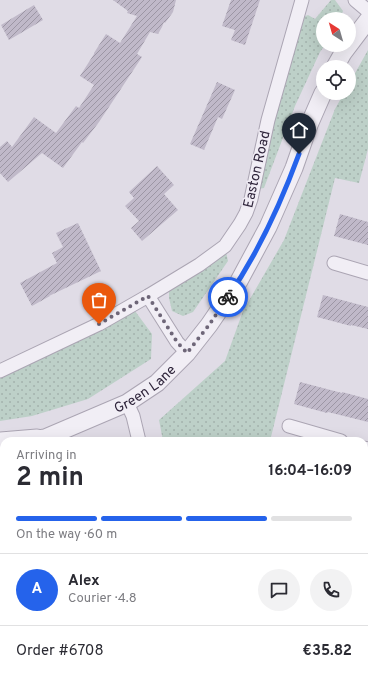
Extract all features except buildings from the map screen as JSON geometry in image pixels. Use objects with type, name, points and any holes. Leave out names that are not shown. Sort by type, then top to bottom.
[{"type":"street","name":"Easton Road","points":[[0,371],[99,324],[199,265],[225,246],[240,224],[251,199],[268,120],[302,0]]},
{"type":"street","points":[[355,0],[368,11]]},
{"type":"street","points":[[339,60],[368,20]]},
{"type":"street","name":"Green Lane","points":[[47,437],[128,403],[157,383],[187,353],[209,325],[239,282],[268,227],[294,168],[309,125],[320,100]]},
{"type":"street","points":[[334,263],[368,273]]},
{"type":"street","points":[[148,296],[177,342],[187,353]]},
{"type":"street","points":[[128,403],[134,416],[138,437]]},
{"type":"street","points":[[290,426],[327,437]]},
{"type":"green space","points":[[331,0],[335,0],[343,11],[343,12],[321,12]]},
{"type":"green space","points":[[308,15],[315,19],[316,18],[316,52],[320,52],[295,106],[264,188],[258,189],[267,146],[300,18]]},
{"type":"green space","points":[[368,50],[368,149],[359,183],[335,178],[271,437],[162,437],[159,420],[225,361],[243,311],[284,240],[335,109],[340,100],[356,100],[356,71]]},
{"type":"green space","points":[[226,252],[228,261],[193,312],[183,316],[172,311],[169,291]]},
{"type":"green space","points":[[135,311],[152,334],[151,359],[88,399],[32,416],[0,421],[0,378]]},
{"type":"way so far","points":[[99,324],[148,296],[177,342],[187,353],[209,325],[228,297]]},
{"type":"route","points":[[228,297],[239,282],[268,227],[299,154]]}]
